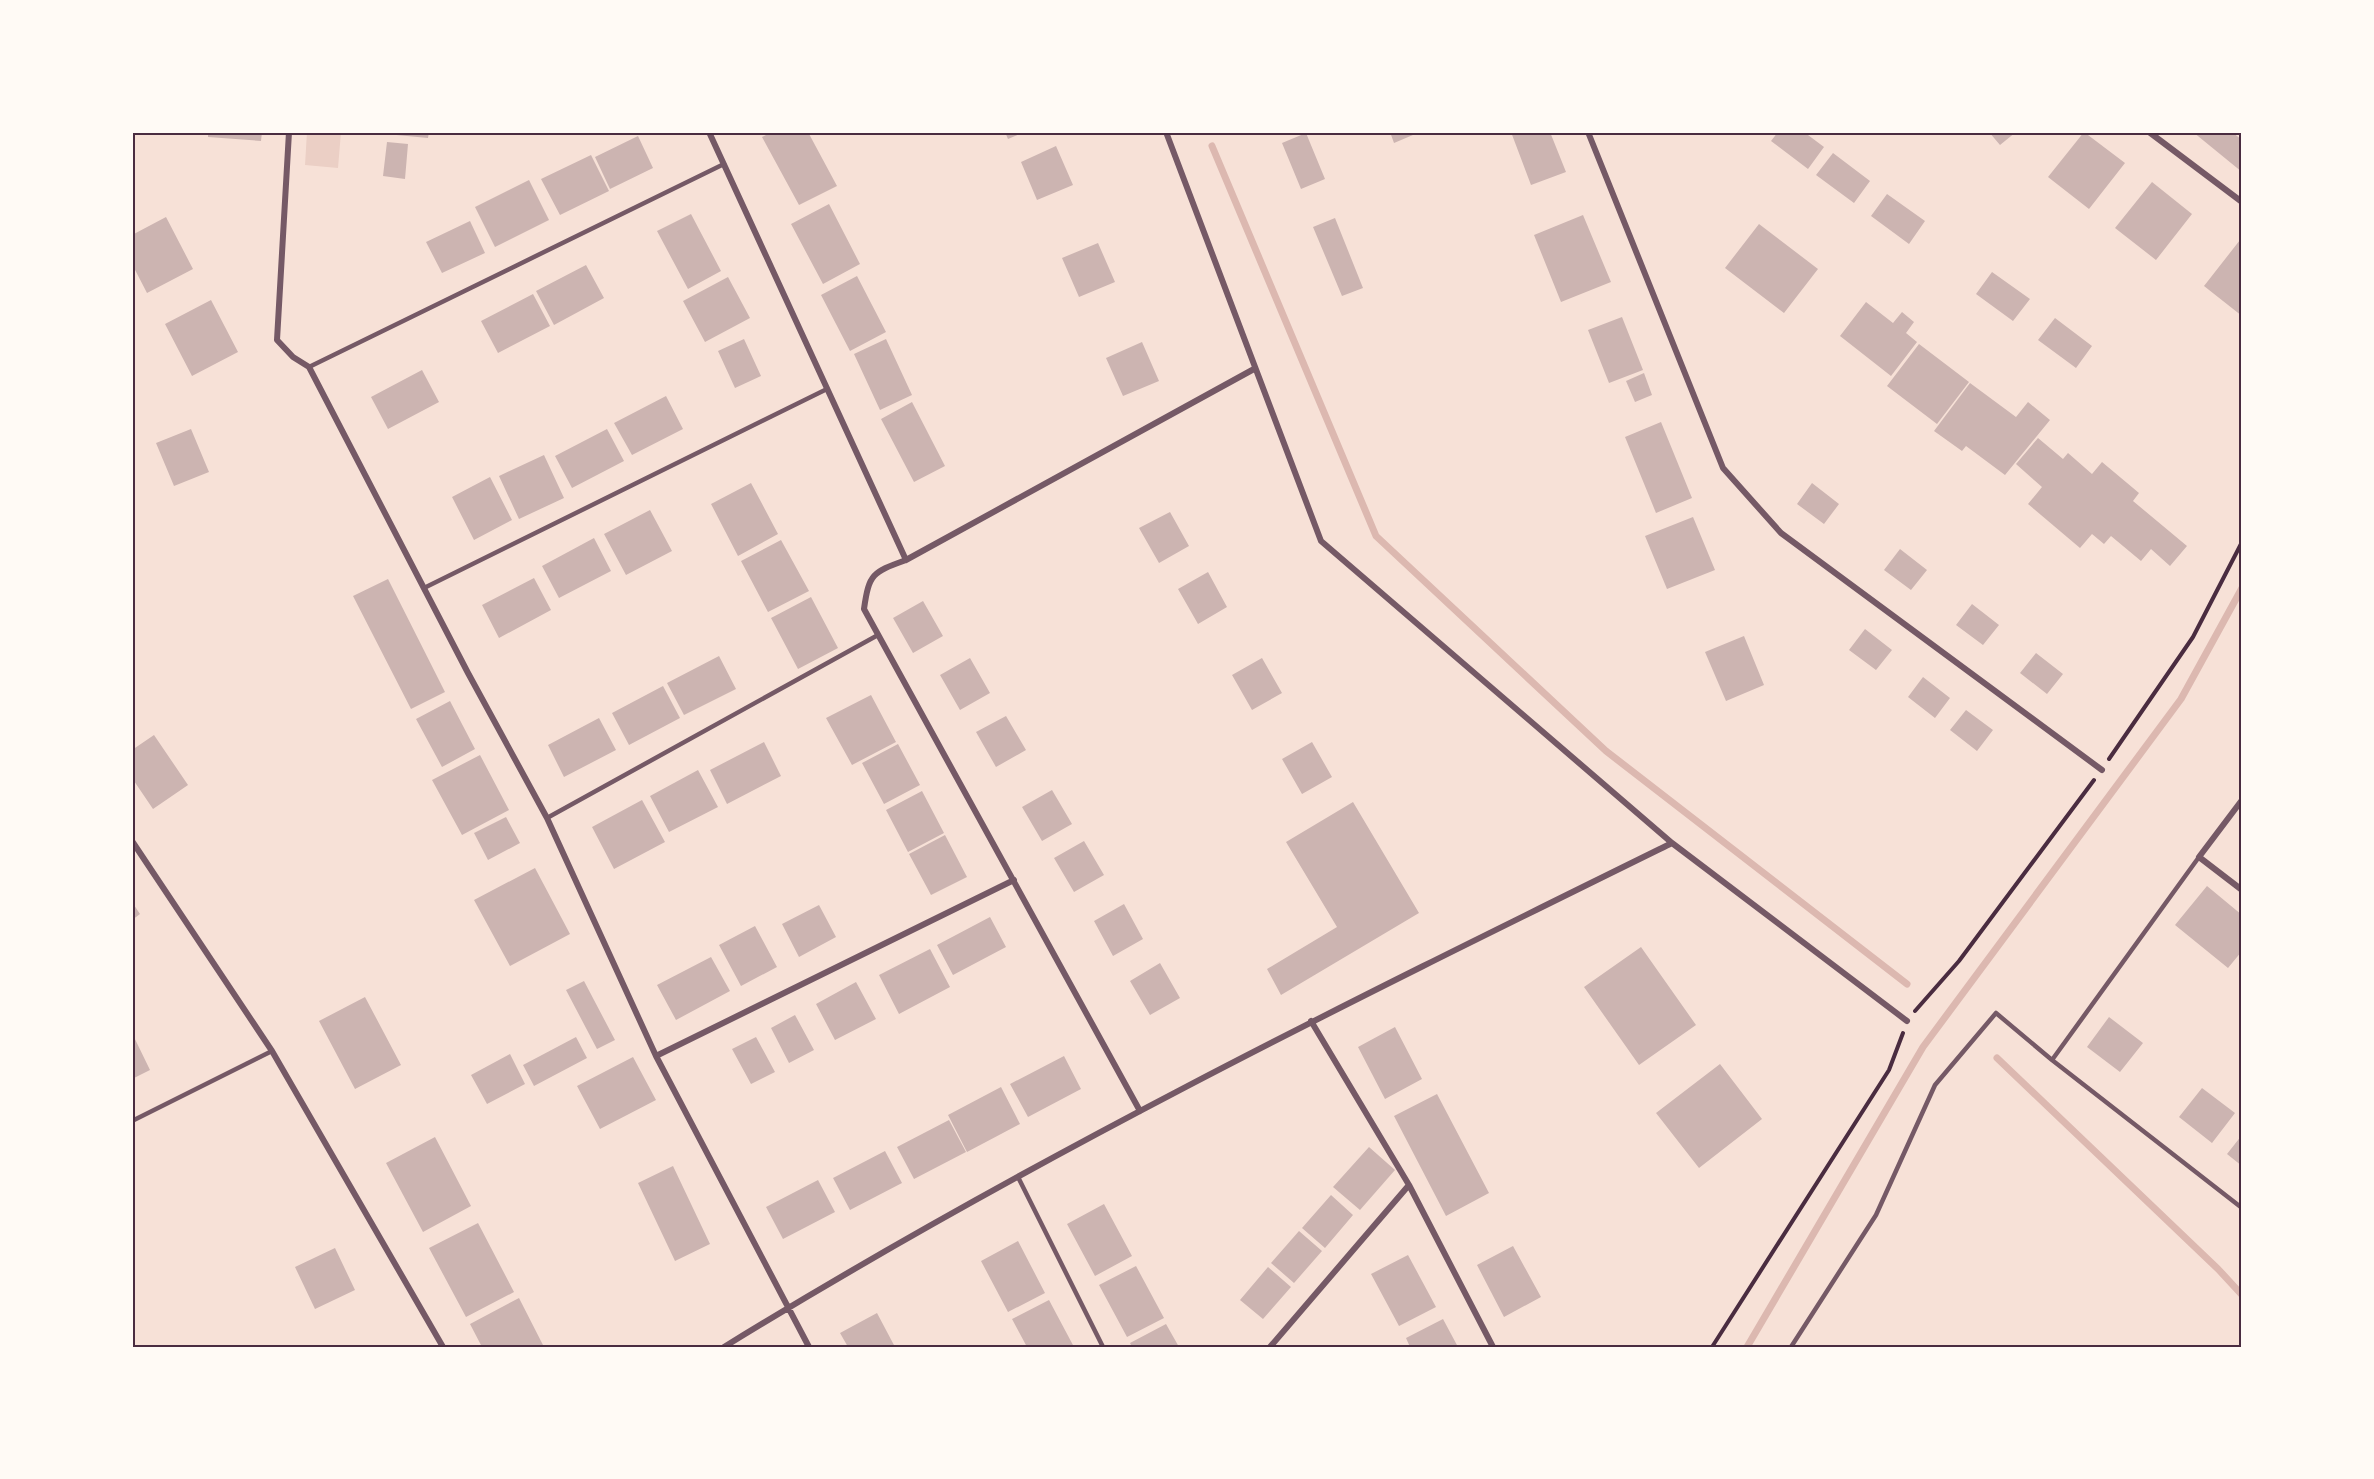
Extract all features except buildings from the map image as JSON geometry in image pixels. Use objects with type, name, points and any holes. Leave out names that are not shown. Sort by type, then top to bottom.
[{"type":"street","points":[[289,132],[277,340],[293,357],[309,367],[547,818],[656,1056],[809,1347]]},
{"type":"street","points":[[709,132],[906,560]]},
{"type":"street","points":[[1166,132],[1254,369],[1322,541],[1672,843],[1907,1020]]},
{"type":"street","points":[[1588,132],[1723,468],[1781,534],[2102,770]]},
{"type":"street","points":[[2149,132],[2242,202]]},
{"type":"street","points":[[1140,1111],[864,609],[868,585],[879,570],[906,560],[1254,369]]},
{"type":"street","points":[[2242,800],[2199,857],[2242,890]]},
{"type":"street","points":[[132,841],[272,1051],[443,1347]]},
{"type":"street","points":[[724,1347],[788,1307],[1140,1111],[1311,1021],[1672,843]]},
{"type":"street","points":[[656,1056],[1014,880]]},
{"type":"street","points":[[1311,1021],[1409,1185],[1493,1347]]},
{"type":"street","points":[[1270,1347],[1409,1185]]},
{"type":"lane","points":[[309,367],[725,164]]},
{"type":"lane","points":[[424,588],[827,389]]},
{"type":"lane","points":[[547,818],[878,635]]},
{"type":"lane","points":[[2052,1060],[2199,857]]},
{"type":"lane","points":[[1791,1347],[1876,1215],[1935,1085],[1996,1013],[2052,1060],[2242,1208]]},
{"type":"lane","points":[[132,1121],[272,1051]]},
{"type":"lane","points":[[1018,1177],[1103,1347]]},
{"type":"path","points":[[1712,1347],[1889,1070],[1907,1020],[1959,961],[2102,770],[2193,637],[2242,542]]},
{"type":"shaded area","points":[[307,132],[341,132],[338,168],[305,165]]},
{"type":"waterway","points":[[1212,146],[1376,536],[1606,751],[1907,984]]},
{"type":"waterway","points":[[1747,1347],[1923,1047],[2181,699],[2242,588]]},
{"type":"waterway","points":[[1997,1058],[2218,1269],[2242,1295]]}]
